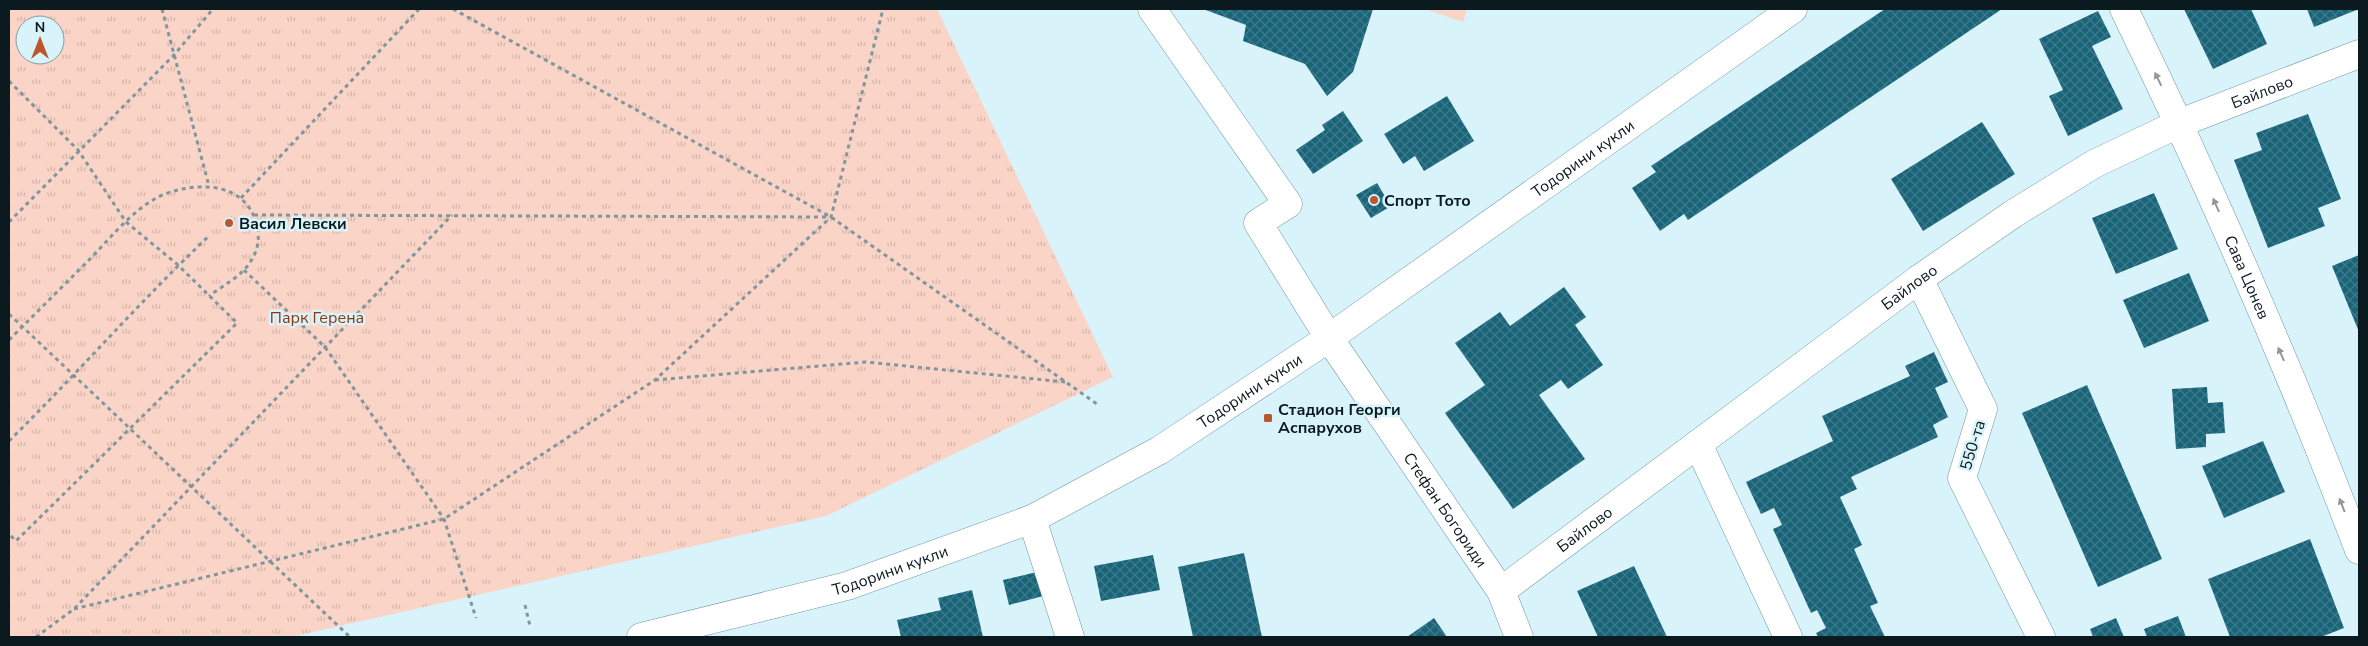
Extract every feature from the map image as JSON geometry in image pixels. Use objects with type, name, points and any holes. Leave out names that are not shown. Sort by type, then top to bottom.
[{"type":"street","name":"Стефан Богориди","points":[[1152,9],[1288,204],[1258,223],[1330,338],[1501,591],[1519,637]]},
{"type":"street","name":"Тодорини кукли","points":[[641,637],[848,586],[1032,519],[1160,450],[1330,338],[1792,9]]},
{"type":"street","name":"Сава Цонев","points":[[2124,9],[2180,123],[2314,431],[2359,550]]},
{"type":"street","name":"Байлово","points":[[1501,591],[1919,279],[2013,214],[2094,164],[2180,123],[2359,54]]},
{"type":"street","name":"550-та","points":[[1919,279],[1983,409],[1962,478],[2041,637]]},
{"type":"street","points":[[1698,444],[1788,637]]},
{"type":"street","points":[[1032,519],[1070,637]]},
{"type":"path","points":[[162,9],[209,186]]},
{"type":"path","points":[[9,222],[78,150],[173,56],[213,9]]},
{"type":"path","points":[[241,198],[419,9]]},
{"type":"path","points":[[453,9],[831,217],[1096,404]]},
{"type":"path","points":[[74,609],[444,519],[655,380],[831,217],[883,9]]},
{"type":"path","points":[[9,81],[78,150],[126,222],[178,265],[237,323],[16,541],[9,534]]},
{"type":"path","points":[[9,340],[126,222],[154,199],[175,190],[209,186],[232,192],[241,198],[254,215],[258,228],[258,244],[253,259],[244,270],[209,296]]},
{"type":"path","points":[[254,215],[831,217]]},
{"type":"path","points":[[36,637],[74,609],[452,215]]},
{"type":"path","points":[[9,441],[75,376],[178,265],[210,235]]},
{"type":"path","points":[[244,270],[325,347],[444,519],[476,618]]},
{"type":"path","points":[[9,314],[350,637]]},
{"type":"path","points":[[655,380],[866,362],[1065,382]]},
{"type":"path","points":[[525,605],[530,626]]},
{"type":"green space","name":"Парк Герена","points":[[9,9],[937,9],[1113,377],[826,516],[291,637],[9,637]]},
{"type":"green space","points":[[1425,9],[1467,9],[1463,22]]},
{"type":"building","points":[[1203,9],[1373,9],[1353,72],[1327,96],[1305,64],[1243,41],[1246,25]]},
{"type":"building","points":[[1885,9],[2002,9],[1688,220],[1684,214],[1660,231],[1632,188],[1656,172],[1651,166]]},
{"type":"building","points":[[2184,9],[2251,9],[2267,44],[2213,69]]},
{"type":"building","points":[[2307,9],[2359,9],[2314,27]]},
{"type":"building","points":[[2098,11],[2111,37],[2092,46],[2123,109],[2068,136],[2049,96],[2063,90],[2039,39]]},
{"type":"building","points":[[1447,96],[1474,141],[1424,171],[1415,156],[1403,164],[1384,134]]},
{"type":"building","points":[[1343,111],[1363,141],[1313,174],[1296,150],[1325,130],[1322,125]]},
{"type":"building","points":[[2308,114],[2341,199],[2318,208],[2325,226],[2268,248],[2234,160],[2262,150],[2256,133]]},
{"type":"building","points":[[1982,122],[2015,174],[1923,231],[1891,179]]},
{"type":"building","name":"Спорт Тото","points":[[1377,183],[1391,206],[1371,218],[1356,195]]},
{"type":"building","points":[[2154,193],[2178,249],[2116,274],[2092,218]]},
{"type":"building","points":[[2359,255],[2359,332],[2332,266]]},
{"type":"building","points":[[2189,273],[2209,321],[2144,348],[2123,300]]},
{"type":"building","points":[[1564,287],[1586,317],[1575,325],[1603,365],[1568,389],[1561,380],[1539,395],[1585,459],[1513,509],[1445,413],[1485,385],[1455,343],[1500,312],[1510,326]]},
{"type":"building","points":[[1934,352],[1948,382],[1935,388],[1948,417],[1933,425],[1938,437],[1851,477],[1857,489],[1840,497],[1862,545],[1854,549],[1878,603],[1870,606],[1885,637],[1818,637],[1816,633],[1826,628],[1817,610],[1811,613],[1773,529],[1782,525],[1774,508],[1761,514],[1746,482],[1833,441],[1822,416],[1910,376],[1905,366]]},
{"type":"building","points":[[2087,385],[2162,559],[2098,587],[2022,413]]},
{"type":"building","points":[[2207,387],[2208,403],[2223,402],[2225,433],[2206,434],[2206,447],[2176,449],[2172,389]]},
{"type":"building","points":[[2263,441],[2285,492],[2224,518],[2202,466]]},
{"type":"building","points":[[2310,539],[2344,628],[2321,637],[2230,637],[2208,579]]},
{"type":"building","points":[[1244,553],[1262,637],[1193,637],[1178,567]]},
{"type":"building","points":[[1153,555],[1160,590],[1101,601],[1094,566]]},
{"type":"building","points":[[1634,566],[1667,637],[1598,637],[1577,591]]},
{"type":"building","points":[[1037,572],[1043,596],[1009,605],[1003,580]]},
{"type":"building","points":[[972,590],[983,637],[901,637],[897,620],[941,610],[938,598]]},
{"type":"building","points":[[2178,616],[2186,637],[2147,637],[2144,629]]},
{"type":"building","points":[[1434,618],[1447,637],[1407,637]]},
{"type":"building","points":[[2116,618],[2124,637],[2093,637],[2090,629]]},
{"type":"place","name":"Спорт Тото","points":[[1374,200]]},
{"type":"place","name":"Васил Левски","points":[[229,223]]},
{"type":"place","name":"Стадион Георги Аспарухов","points":[[1268,418]]}]
